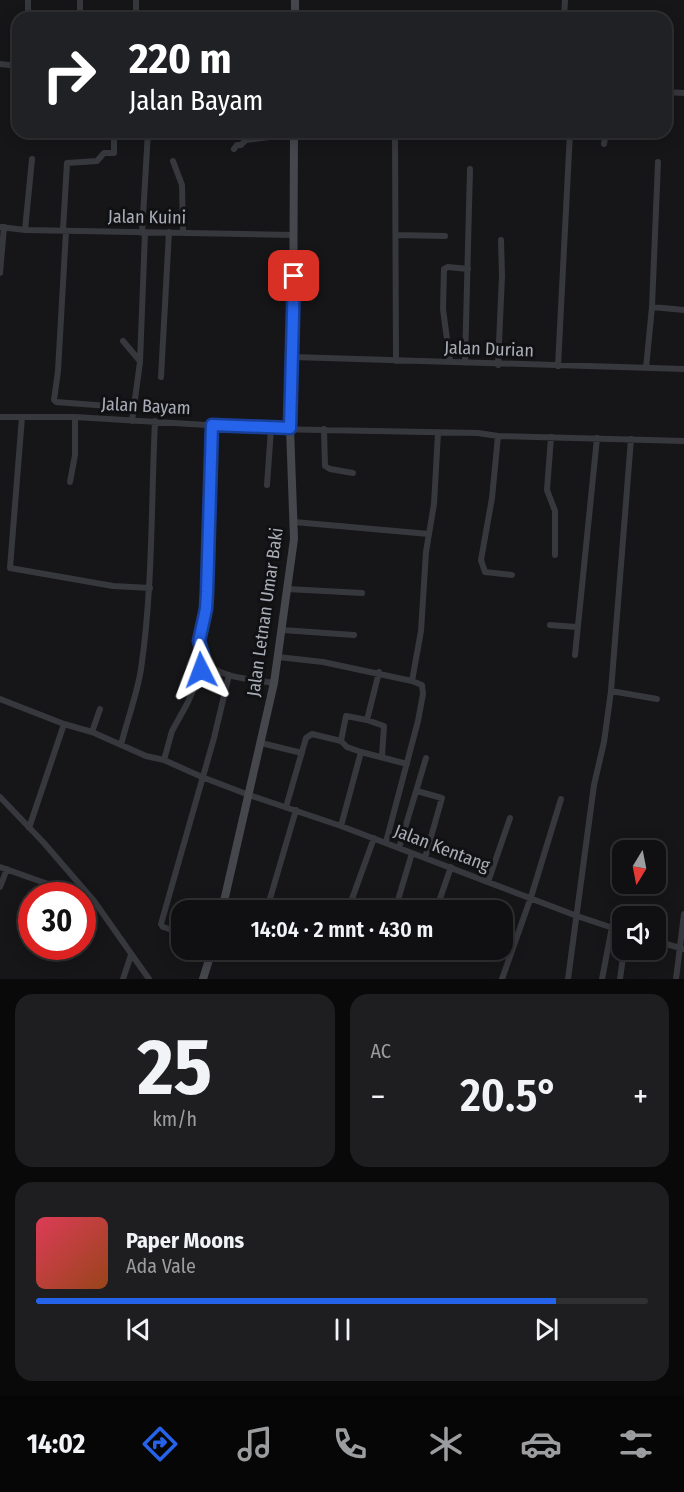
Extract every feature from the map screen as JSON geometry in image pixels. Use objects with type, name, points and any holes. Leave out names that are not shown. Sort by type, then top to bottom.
[{"type":"street","points":[[114,138],[114,153],[104,153],[97,161],[67,163],[58,371],[54,400],[135,408]]},
{"type":"street","points":[[132,421],[139,361],[148,138]]},
{"type":"street","points":[[234,149],[246,140],[260,138]]},
{"type":"street","name":"Jalan Letnan Umar Baki","points":[[224,900],[274,683],[294,539],[290,428],[293,357],[294,138]]},
{"type":"street","points":[[395,138],[396,361]]},
{"type":"street","points":[[558,366],[570,138]]},
{"type":"street","points":[[604,144],[605,138]]},
{"type":"street","points":[[25,230],[32,159]]},
{"type":"street","points":[[173,161],[182,186],[183,233]]},
{"type":"street","points":[[646,368],[652,307],[657,162]]},
{"type":"street","points":[[465,363],[470,169]]},
{"type":"street","points":[[0,273],[2,227]]},
{"type":"street","name":"Jalan Kuini","points":[[2,227],[25,230],[294,235]]},
{"type":"street","points":[[161,377],[169,232]]},
{"type":"street","points":[[397,235],[445,236]]},
{"type":"street","points":[[498,365],[502,276],[501,240]]},
{"type":"street","points":[[450,362],[443,309],[444,269],[448,267],[468,269]]},
{"type":"street","points":[[652,307],[684,310]]},
{"type":"street","points":[[123,340],[139,361]]},
{"type":"street","name":"Jalan Durian","points":[[293,357],[684,369]]},
{"type":"street","name":"Jalan Bayam","points":[[0,417],[75,417],[271,429],[684,441]]},
{"type":"street","points":[[22,417],[10,568],[114,586],[150,588]]},
{"type":"street","points":[[70,482],[75,455],[75,417]]},
{"type":"street","points":[[121,745],[140,672],[150,588],[155,422]]},
{"type":"street","points":[[212,425],[206,609],[199,641],[208,664],[229,675],[274,683]]},
{"type":"street","points":[[267,485],[271,429]]},
{"type":"street","points":[[324,429],[325,466],[354,473]]},
{"type":"street","points":[[412,681],[421,631],[426,552],[434,504],[438,433]]},
{"type":"street","points":[[498,436],[492,498],[481,560],[485,572],[512,575]]},
{"type":"street","points":[[550,437],[547,490],[555,511],[555,555]]},
{"type":"street","points":[[575,655],[597,438]]},
{"type":"street","points":[[568,979],[594,785],[604,742],[610,691],[631,439]]},
{"type":"street","points":[[294,522],[429,534]]},
{"type":"street","points":[[287,589],[362,593]]},
{"type":"street","points":[[550,625],[577,627]]},
{"type":"street","points":[[282,630],[354,635]]},
{"type":"street","points":[[164,760],[172,731],[199,677],[203,655]]},
{"type":"street","points":[[278,657],[379,672],[422,685],[423,694],[407,764],[386,842]]},
{"type":"street","points":[[367,720],[379,672]]},
{"type":"street","points":[[171,930],[160,924],[214,738],[229,675]]},
{"type":"street","points":[[610,691],[657,699]]},
{"type":"street","name":"Jalan Kentang","points":[[0,699],[64,724],[92,732],[146,756],[164,760],[249,795],[386,842],[577,916],[612,927]]},
{"type":"street","points":[[92,732],[100,709]]},
{"type":"street","points":[[341,741],[346,716],[384,726],[382,757]]},
{"type":"street","points":[[29,828],[64,724]]},
{"type":"street","points":[[286,807],[306,738],[312,734],[341,741],[347,747],[361,752],[407,764]]},
{"type":"street","points":[[261,743],[302,753]]},
{"type":"street","points":[[341,826],[361,752]]},
{"type":"street","points":[[399,848],[426,758]]},
{"type":"street","points":[[417,791],[442,798],[425,858]]},
{"type":"street","points":[[0,797],[76,882]]},
{"type":"street","points":[[502,979],[531,897],[561,799]]},
{"type":"street","points":[[270,900],[296,810]]},
{"type":"street","points":[[488,882],[510,818]]},
{"type":"street","points":[[352,900],[374,838]]},
{"type":"street","points":[[398,900],[411,853]]},
{"type":"street","points":[[439,900],[451,867]]},
{"type":"street","points":[[0,887],[3,868],[42,882]]},
{"type":"street","points":[[96,905],[149,979]]},
{"type":"street","points":[[676,979],[682,949],[684,914]]},
{"type":"street","points":[[602,979],[612,927]]},
{"type":"street","points":[[666,944],[682,949]]},
{"type":"street","points":[[123,979],[131,955]]},
{"type":"street","points":[[203,979],[209,960]]},
{"type":"street","points":[[620,979],[623,960]]},
{"type":"route","points":[[201,670],[203,655],[199,641],[206,609],[212,425],[290,428],[294,276]]}]
